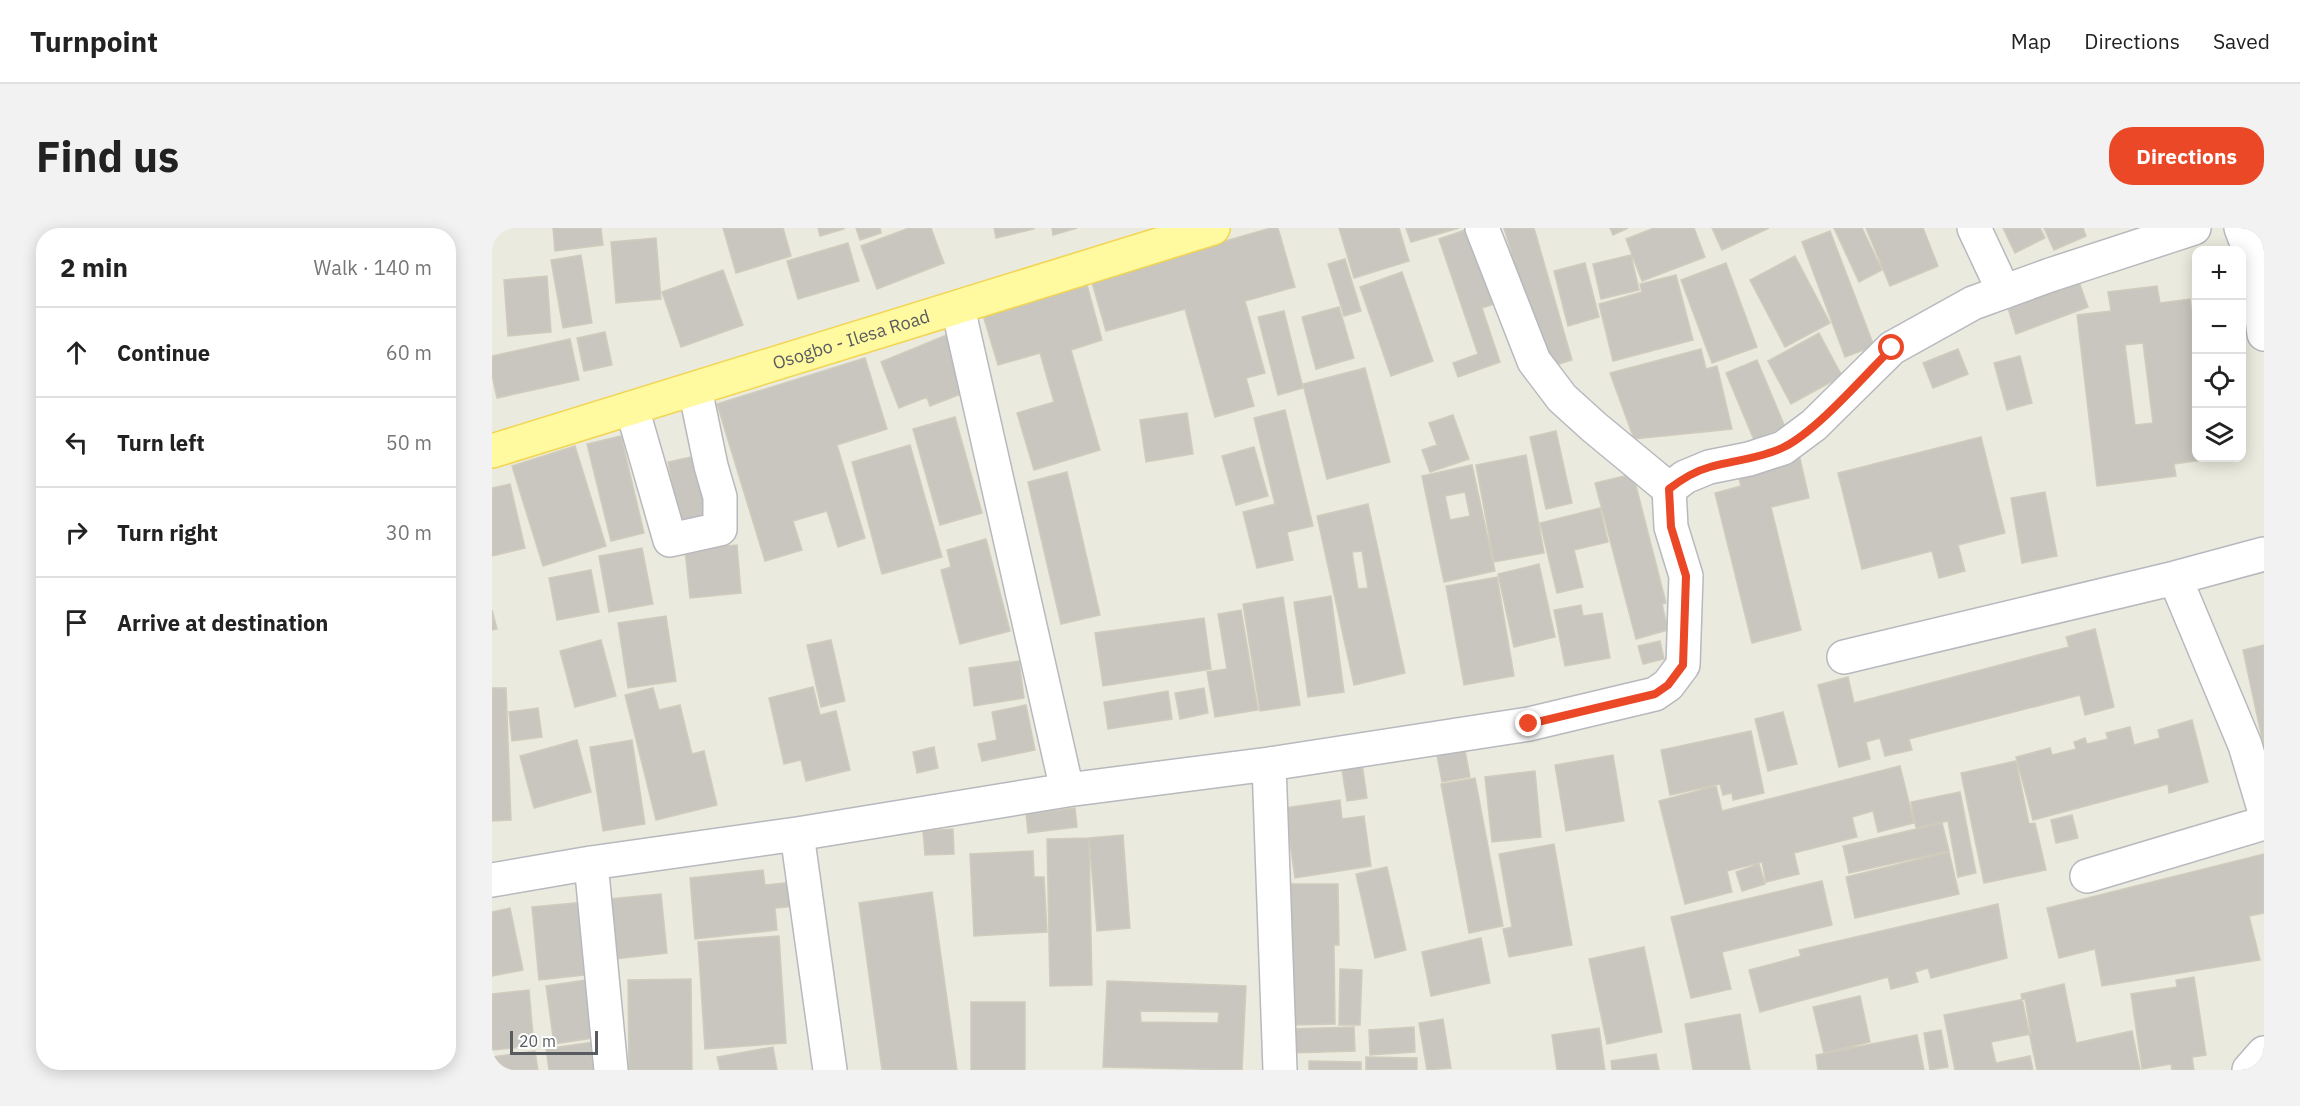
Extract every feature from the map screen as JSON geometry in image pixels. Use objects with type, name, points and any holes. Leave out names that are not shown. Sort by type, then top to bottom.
[{"type":"main road","name":"Osogbo - Ilesa Road","points":[[492,451],[958,308],[1168,235],[1213,228]]},
{"type":"street","points":[[492,880],[1067,790],[1269,764],[1529,724],[1655,694],[1668,685],[1683,665],[1686,576],[1671,527],[1669,489],[1562,398],[1534,361],[1482,228]]},
{"type":"street","points":[[1974,228],[2004,292]]},
{"type":"street","points":[[1669,489],[1685,477],[1709,467],[1749,459],[1783,448],[1814,425],[1892,348],[1973,303],[2050,274],[2194,228]]},
{"type":"street","points":[[2241,228],[2260,265],[2264,334]]},
{"type":"street","points":[[958,308],[1067,790]]},
{"type":"street","points":[[632,408],[670,540],[720,529],[720,497],[695,389]]},
{"type":"street","points":[[1844,657],[2175,578],[2264,554]]},
{"type":"street","points":[[2175,578],[2245,745],[2264,809]]},
{"type":"street","points":[[1269,764],[1280,1070]]},
{"type":"street","points":[[2087,876],[2264,823]]},
{"type":"street","points":[[797,834],[830,1070]]},
{"type":"street","points":[[591,863],[612,1070]]},
{"type":"street","points":[[2249,1070],[2264,1053]]},
{"type":"building","points":[[553,228],[601,228],[603,245],[555,251]]},
{"type":"building","points":[[723,228],[783,228],[791,256],[736,273]]},
{"type":"building","points":[[818,228],[844,228],[844,229],[820,236]]},
{"type":"building","points":[[856,228],[880,228],[881,233],[860,240]]},
{"type":"building","points":[[909,228],[931,228],[944,263],[877,289],[861,246]]},
{"type":"building","points":[[994,228],[1034,228],[1034,229],[996,238]]},
{"type":"building","points":[[1052,228],[1077,228],[1053,235]]},
{"type":"building","points":[[1271,228],[1278,228],[1295,287],[1245,301],[1265,373],[1246,378],[1254,406],[1215,417],[1185,309],[1106,331],[1091,279]]},
{"type":"building","points":[[1339,228],[1399,228],[1409,261],[1354,278]]},
{"type":"building","points":[[1406,228],[1459,228],[1411,242]]},
{"type":"building","points":[[1504,228],[1534,228],[1572,360],[1546,368]]},
{"type":"building","points":[[1610,228],[1628,228],[1613,235]]},
{"type":"building","points":[[1654,228],[1694,228],[1705,257],[1642,281],[1626,239]]},
{"type":"building","points":[[1712,228],[1769,228],[1722,250]]},
{"type":"building","points":[[1834,228],[1862,228],[1882,270],[1859,282]]},
{"type":"building","points":[[1866,228],[1923,228],[1938,266],[1890,286]]},
{"type":"building","points":[[2003,228],[2040,228],[2045,238],[2015,253]]},
{"type":"building","points":[[2044,228],[2083,228],[2086,236],[2054,250]]},
{"type":"building","points":[[1468,229],[1494,304],[1482,308],[1500,362],[1458,377],[1453,363],[1478,354],[1439,239]]},
{"type":"building","points":[[1830,231],[1874,346],[1845,357],[1802,242]]},
{"type":"building","points":[[656,238],[661,299],[616,303],[611,242]]},
{"type":"building","points":[[848,243],[859,281],[798,299],[787,261]]},
{"type":"building","points":[[581,255],[592,323],[563,328],[551,260]]},
{"type":"building","points":[[1631,255],[1639,290],[1601,299],[1593,264]]},
{"type":"building","points":[[1795,256],[1830,323],[1785,347],[1750,280]]},
{"type":"building","points":[[1345,259],[1361,311],[1344,316],[1328,264]]},
{"type":"building","points":[[1585,263],[1599,317],[1568,326],[1554,271]]},
{"type":"building","points":[[1726,263],[1757,347],[1712,363],[1681,280]]},
{"type":"building","points":[[723,270],[743,325],[681,347],[662,292]]},
{"type":"building","points":[[1402,272],[1433,361],[1391,376],[1360,287]]},
{"type":"building","points":[[1676,275],[1693,340],[1613,361],[1599,304],[1642,292],[1640,284]]},
{"type":"building","points":[[547,276],[551,332],[508,336],[504,280]]},
{"type":"building","points":[[2079,282],[2088,307],[2016,334],[2008,308]]},
{"type":"building","points":[[1087,285],[1102,340],[1071,350],[1100,450],[1034,470],[1017,413],[1054,402],[1040,353],[998,365],[983,315]]},
{"type":"building","points":[[2157,286],[2160,303],[2190,299],[2192,462],[2174,464],[2176,476],[2097,486],[2077,315],[2111,311],[2108,292]],"holes":[[[2143,343],[2153,423],[2135,425],[2125,345]]]},
{"type":"building","points":[[1339,307],[1354,358],[1316,369],[1302,317]]},
{"type":"building","points":[[1284,311],[1303,388],[1278,395],[1258,317]]},
{"type":"building","points":[[605,332],[612,365],[584,371],[577,338]]},
{"type":"building","points":[[1819,333],[1842,376],[1791,404],[1768,361]]},
{"type":"building","points":[[949,334],[971,390],[930,406],[927,397],[899,408],[881,362]]},
{"type":"building","points":[[570,339],[579,380],[497,398],[492,375],[492,356]]},
{"type":"building","points":[[1701,349],[1706,369],[1717,366],[1732,429],[1634,439],[1610,373]]},
{"type":"building","points":[[1958,349],[1968,374],[1933,388],[1923,363]]},
{"type":"building","points":[[2020,356],[2032,403],[2007,410],[1994,363]]},
{"type":"building","points":[[865,358],[887,429],[837,445],[865,538],[838,547],[827,511],[793,521],[802,550],[765,561],[717,404]]},
{"type":"building","points":[[1757,360],[1785,427],[1754,440],[1726,373]]},
{"type":"building","points":[[1365,368],[1390,462],[1327,479],[1303,384]]},
{"type":"building","points":[[1285,410],[1313,526],[1287,532],[1293,560],[1257,568],[1243,512],[1275,504],[1254,418]]},
{"type":"building","points":[[1187,413],[1193,454],[1146,462],[1140,420]]},
{"type":"building","points":[[1453,415],[1469,459],[1430,472],[1422,450],[1437,445],[1429,423]]},
{"type":"building","points":[[955,417],[982,513],[940,525],[913,429]]},
{"type":"building","points":[[1556,431],[1572,503],[1546,509],[1530,437]]},
{"type":"building","points":[[621,436],[644,533],[611,541],[587,444]]},
{"type":"building","points":[[1981,437],[2005,533],[1958,545],[1965,571],[1939,578],[1932,551],[1862,569],[1838,473]]},
{"type":"building","points":[[910,445],[942,557],[882,574],[852,462]]},
{"type":"building","points":[[575,446],[606,546],[543,566],[512,466]]},
{"type":"building","points":[[1254,447],[1268,496],[1236,505],[1222,456]]},
{"type":"building","points":[[1798,450],[1809,498],[1771,507],[1801,630],[1752,643],[1715,493],[1741,486],[1736,466]]},
{"type":"building","points":[[1526,455],[1544,553],[1494,562],[1476,465]]},
{"type":"building","points":[[696,456],[708,517],[680,523],[668,462]]},
{"type":"building","points":[[1472,465],[1495,571],[1444,582],[1422,476]],"holes":[[[1465,492],[1470,516],[1450,520],[1445,496]]]},
{"type":"building","points":[[1067,472],[1100,615],[1061,624],[1028,482]]},
{"type":"building","points":[[1633,474],[1666,603],[1662,604],[1668,630],[1636,639],[1595,483]]},
{"type":"building","points":[[510,484],[525,548],[492,556],[492,488]]},
{"type":"building","points":[[2045,492],[2057,556],[2022,563],[2011,498]]},
{"type":"building","points":[[1368,504],[1405,673],[1354,685],[1317,516]],"holes":[[[1362,551],[1368,588],[1358,589],[1352,552]]]},
{"type":"building","points":[[1600,508],[1608,542],[1574,550],[1583,587],[1557,593],[1540,523]]},
{"type":"building","points":[[986,539],[1010,631],[960,644],[941,570],[951,567],[947,550]]},
{"type":"building","points":[[737,545],[741,593],[690,598],[685,550]]},
{"type":"building","points":[[642,548],[653,604],[609,612],[599,556]]},
{"type":"building","points":[[1539,564],[1555,637],[1514,647],[1498,574]]},
{"type":"building","points":[[591,570],[599,612],[557,620],[549,578]]},
{"type":"building","points":[[1497,577],[1514,676],[1464,685],[1446,586]]},
{"type":"building","points":[[1331,596],[1344,692],[1308,697],[1294,602]]},
{"type":"building","points":[[1283,597],[1300,705],[1260,711],[1243,604]]},
{"type":"building","points":[[1581,605],[1583,616],[1602,613],[1610,658],[1565,666],[1554,610]]},
{"type":"building","points":[[492,610],[497,629],[492,630]]},
{"type":"building","points":[[1241,610],[1258,710],[1215,717],[1207,672],[1227,669],[1218,614]]},
{"type":"building","points":[[666,616],[676,681],[628,688],[618,623]]},
{"type":"building","points":[[1204,618],[1211,669],[1103,686],[1095,633]]},
{"type":"building","points":[[2095,629],[2114,707],[2085,715],[2080,695],[1909,739],[1912,750],[1885,756],[1880,738],[1866,742],[1870,759],[1839,767],[1818,685],[1848,677],[1854,703],[2069,647],[2066,637]]},
{"type":"building","points":[[601,640],[616,696],[575,707],[560,651]]},
{"type":"building","points":[[831,640],[845,701],[821,707],[807,645]]},
{"type":"building","points":[[1660,641],[1664,659],[1643,664],[1638,646]]},
{"type":"building","points":[[2264,645],[2264,748],[2243,650]]},
{"type":"building","points":[[1019,661],[1024,698],[974,706],[969,668]]},
{"type":"building","points":[[813,687],[820,715],[836,711],[850,770],[806,781],[801,760],[784,764],[769,698]]},
{"type":"building","points":[[492,688],[506,688],[511,820],[492,821]]},
{"type":"building","points":[[653,688],[659,710],[680,705],[692,754],[704,751],[717,805],[656,820],[625,695]]},
{"type":"building","points":[[1204,688],[1208,713],[1180,719],[1175,693]]},
{"type":"building","points":[[1168,691],[1172,719],[1108,729],[1104,702]]},
{"type":"building","points":[[1026,705],[1035,750],[982,761],[978,744],[997,740],[992,712]]},
{"type":"building","points":[[538,708],[542,737],[512,741],[509,712]]},
{"type":"building","points":[[1783,712],[1797,764],[1768,771],[1755,719]]},
{"type":"building","points":[[2192,720],[2208,782],[2169,793],[2168,784],[2033,820],[2016,757],[2050,748],[2052,755],[2076,749],[2074,742],[2085,738],[2087,744],[2108,739],[2106,733],[2130,727],[2134,745],[2160,738],[2158,730]]},
{"type":"building","points":[[1751,731],[1764,793],[1733,800],[1732,793],[1723,795],[1720,784],[1670,795],[1661,750]]},
{"type":"building","points":[[577,740],[591,792],[534,808],[520,756]]},
{"type":"building","points":[[632,740],[645,824],[603,831],[590,747]]},
{"type":"building","points":[[1464,745],[1470,777],[1442,782],[1436,750]]},
{"type":"building","points":[[934,747],[938,768],[917,773],[913,752]]},
{"type":"building","points":[[1613,755],[1624,821],[1566,831],[1555,765]]},
{"type":"building","points":[[1361,756],[1367,798],[1347,801],[1340,758]]},
{"type":"building","points":[[2016,761],[2029,824],[2035,823],[2046,870],[1984,883],[1961,773]]},
{"type":"building","points":[[1900,766],[1914,823],[1878,832],[1873,811],[1852,817],[1857,837],[1794,853],[1799,874],[1766,882],[1762,862],[1727,871],[1732,892],[1685,904],[1659,801],[1716,786],[1722,811]]},
{"type":"building","points":[[1535,771],[1541,837],[1492,842],[1485,777]]},
{"type":"building","points":[[1475,778],[1503,926],[1469,933],[1441,784]]},
{"type":"building","points":[[1960,792],[1976,873],[1958,877],[1948,821],[1916,828],[1911,802]]},
{"type":"building","points":[[1340,800],[1342,819],[1364,816],[1371,866],[1295,878],[1285,808]]},
{"type":"building","points":[[1075,808],[1077,827],[1028,833],[1026,814]]},
{"type":"building","points":[[2072,815],[2078,838],[2056,843],[2051,820]]},
{"type":"building","points":[[1942,823],[1949,851],[1849,873],[1843,846]]},
{"type":"building","points":[[953,829],[954,854],[925,855],[923,831]]},
{"type":"building","points":[[1123,835],[1130,928],[1097,931],[1089,838]]},
{"type":"building","points":[[1089,838],[1092,985],[1050,986],[1047,839]]},
{"type":"building","points":[[1554,844],[1572,945],[1509,957],[1503,929],[1512,927],[1499,854]]},
{"type":"building","points":[[1033,851],[1034,877],[1044,877],[1047,932],[974,936],[970,854]]},
{"type":"building","points":[[1949,852],[1959,894],[1855,918],[1846,877]]},
{"type":"building","points":[[2264,854],[2264,913],[2249,916],[2260,960],[2102,986],[2095,949],[2059,958],[2047,908]]},
{"type":"building","points":[[1759,864],[1765,884],[1742,891],[1736,872]]},
{"type":"building","points":[[1387,867],[1406,950],[1375,958],[1356,874]]},
{"type":"building","points":[[763,870],[765,885],[794,882],[797,906],[775,908],[777,930],[695,939],[690,878]]},
{"type":"building","points":[[1822,881],[1832,925],[1722,952],[1731,989],[1691,998],[1671,917]]},
{"type":"building","points":[[1291,884],[1338,884],[1339,945],[1334,945],[1335,1024],[1293,1025]]},
{"type":"building","points":[[932,892],[957,1070],[882,1070],[859,903]]},
{"type":"building","points":[[661,894],[667,953],[615,959],[609,899]]},
{"type":"building","points":[[585,902],[593,974],[539,980],[532,907]]},
{"type":"building","points":[[1998,904],[2007,958],[1931,978],[1928,968],[1915,972],[1918,982],[1891,989],[1888,977],[1760,1012],[1749,970],[1801,956],[1799,950]]},
{"type":"building","points":[[510,908],[523,970],[492,976],[492,912]]},
{"type":"building","points":[[779,936],[786,1043],[705,1049],[698,942]]},
{"type":"building","points":[[1481,938],[1490,983],[1431,996],[1422,952]]},
{"type":"building","points":[[1644,947],[1662,1032],[1607,1044],[1589,959]]},
{"type":"building","points":[[1340,969],[1362,970],[1360,1025],[1339,1025]]},
{"type":"building","points":[[2194,977],[2206,1055],[2192,1057],[2194,1070],[2172,1070],[2171,1064],[2142,1069],[2131,994],[2177,987],[2176,980]]},
{"type":"building","points":[[592,979],[600,1037],[554,1044],[546,986]]},
{"type":"building","points":[[691,979],[692,1070],[629,1070],[628,980]]},
{"type":"building","points":[[1107,981],[1246,986],[1242,1070],[1103,1067]],"holes":[[[1140,1011],[1219,1012],[1218,1023],[1141,1022]]]},
{"type":"building","points":[[2064,984],[2076,1043],[2132,1031],[2140,1070],[2037,1070],[2021,994]]},
{"type":"building","points":[[529,990],[534,1046],[492,1050],[492,994]]},
{"type":"building","points":[[1860,996],[1870,1042],[1824,1053],[1813,1007]]},
{"type":"building","points":[[2025,999],[2031,1034],[1991,1042],[1996,1063],[2030,1056],[2033,1070],[1955,1070],[1944,1015]]},
{"type":"building","points":[[971,1002],[1025,1002],[1025,1070],[971,1070]]},
{"type":"building","points":[[1740,1014],[1750,1070],[1693,1070],[1685,1024]]},
{"type":"building","points":[[1443,1019],[1451,1068],[1427,1070],[1419,1023]]},
{"type":"building","points":[[1354,1027],[1355,1051],[1290,1053],[1289,1029]]},
{"type":"building","points":[[1414,1027],[1415,1052],[1370,1055],[1369,1030]]},
{"type":"building","points":[[1599,1028],[1605,1070],[1557,1070],[1552,1035]]},
{"type":"building","points":[[1941,1030],[1948,1067],[1930,1070],[1924,1033]]},
{"type":"building","points":[[1917,1035],[1924,1070],[1818,1070],[1816,1055]]},
{"type":"building","points":[[593,1042],[597,1070],[549,1070],[546,1049]]},
{"type":"building","points":[[773,1047],[777,1070],[720,1070],[717,1057]]},
{"type":"building","points":[[535,1051],[538,1070],[492,1070],[492,1057]]},
{"type":"building","points":[[1656,1054],[1659,1070],[1612,1070],[1611,1061]]},
{"type":"building","points":[[1366,1057],[1417,1058],[1417,1070],[1366,1070]]},
{"type":"building","points":[[1309,1061],[1361,1062],[1361,1070],[1309,1070]]},
{"type":"route","points":[[1529,724],[1655,694],[1668,685],[1683,665],[1686,576],[1671,527],[1669,489],[1685,477],[1709,467],[1749,459],[1783,448],[1814,425],[1892,348]]}]
